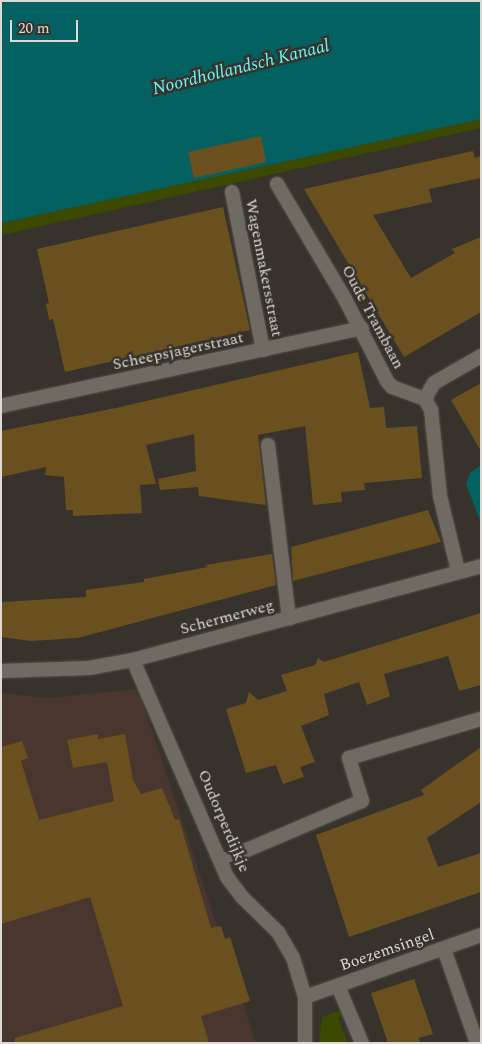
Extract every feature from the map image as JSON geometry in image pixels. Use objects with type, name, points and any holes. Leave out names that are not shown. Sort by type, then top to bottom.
[{"type":"street","name":"Oude Trambaan","points":[[277,184],[362,328],[392,387],[425,399]]},
{"type":"street","name":"Wagenmakersstraat","points":[[232,192],[263,350]]},
{"type":"street","name":"Scheepsjagerstraat","points":[[1,406],[362,328]]},
{"type":"street","points":[[458,571],[440,496],[431,410],[425,399],[434,383],[481,356]]},
{"type":"street","points":[[268,445],[289,619]]},
{"type":"street","name":"Schermerweg","points":[[1,671],[80,669],[133,660],[481,566]]},
{"type":"street","name":"Oudorperdijkje","points":[[133,660],[234,888],[286,942],[300,975],[304,997],[305,1043]]},
{"type":"street","points":[[221,861],[362,801],[349,758],[481,719]]},
{"type":"street","name":"Boezemsingel","points":[[304,997],[481,935]]},
{"type":"street","points":[[444,949],[477,1043]]},
{"type":"street","points":[[338,986],[362,1043]]},
{"type":"shaded area","points":[[138,689],[256,1043],[1,1043],[1,693],[49,698]]},
{"type":"green space","points":[[481,119],[481,128],[1,235],[1,223]]},
{"type":"green space","points":[[341,1010],[343,1014],[338,1019],[348,1043],[319,1043],[322,1017]]},
{"type":"water","name":"Noordhollandsch Kanaal","points":[[8,1],[481,1],[481,119],[1,223],[1,4]]},
{"type":"water","points":[[481,465],[481,523],[466,484],[470,473]]},
{"type":"building","points":[[261,136],[266,162],[194,178],[188,152]]},
{"type":"building","points":[[473,151],[475,158],[481,156],[481,178],[429,189],[432,202],[373,215],[411,278],[455,253],[452,249],[481,237],[481,312],[404,357],[304,189]]},
{"type":"building","points":[[223,207],[250,330],[65,372],[53,319],[49,320],[46,304],[49,303],[37,249]]},
{"type":"building","points":[[358,352],[370,408],[384,407],[386,428],[417,426],[422,478],[364,483],[365,490],[341,492],[342,502],[313,505],[305,426],[258,435],[266,505],[199,496],[198,487],[160,490],[158,479],[196,471],[194,434],[146,445],[156,484],[140,485],[142,513],[73,516],[73,510],[66,510],[64,477],[45,475],[46,467],[1,477],[1,431],[116,408]]},
{"type":"building","points":[[481,383],[481,451],[451,400]]},
{"type":"building","points":[[428,510],[441,542],[293,581],[291,547]]},
{"type":"building","points":[[272,554],[276,585],[78,638],[31,641],[1,637],[1,602],[86,597],[86,590],[144,582],[144,579],[208,567],[205,565]]},
{"type":"building","points":[[481,613],[481,685],[459,691],[448,656],[384,674],[390,696],[367,705],[359,682],[324,694],[329,715],[301,726],[315,762],[300,767],[304,777],[283,784],[276,765],[246,773],[226,709],[246,703],[249,692],[258,700],[287,691],[281,675],[315,665],[318,658],[324,662]]},
{"type":"building","points":[[98,734],[98,739],[125,734],[133,780],[141,794],[162,788],[175,820],[179,819],[211,928],[221,926],[225,939],[230,937],[250,1001],[201,1016],[209,1043],[15,1043],[15,1038],[123,1006],[90,897],[1,924],[1,747],[22,741],[28,758],[21,761],[39,820],[114,801],[107,762],[73,768],[67,740]]},
{"type":"building","points":[[481,747],[481,802],[427,838],[438,867],[481,853],[481,892],[349,937],[316,835],[424,795],[421,790]]},
{"type":"building","points":[[414,979],[433,1034],[419,1038],[420,1043],[388,1043],[371,993]]}]
